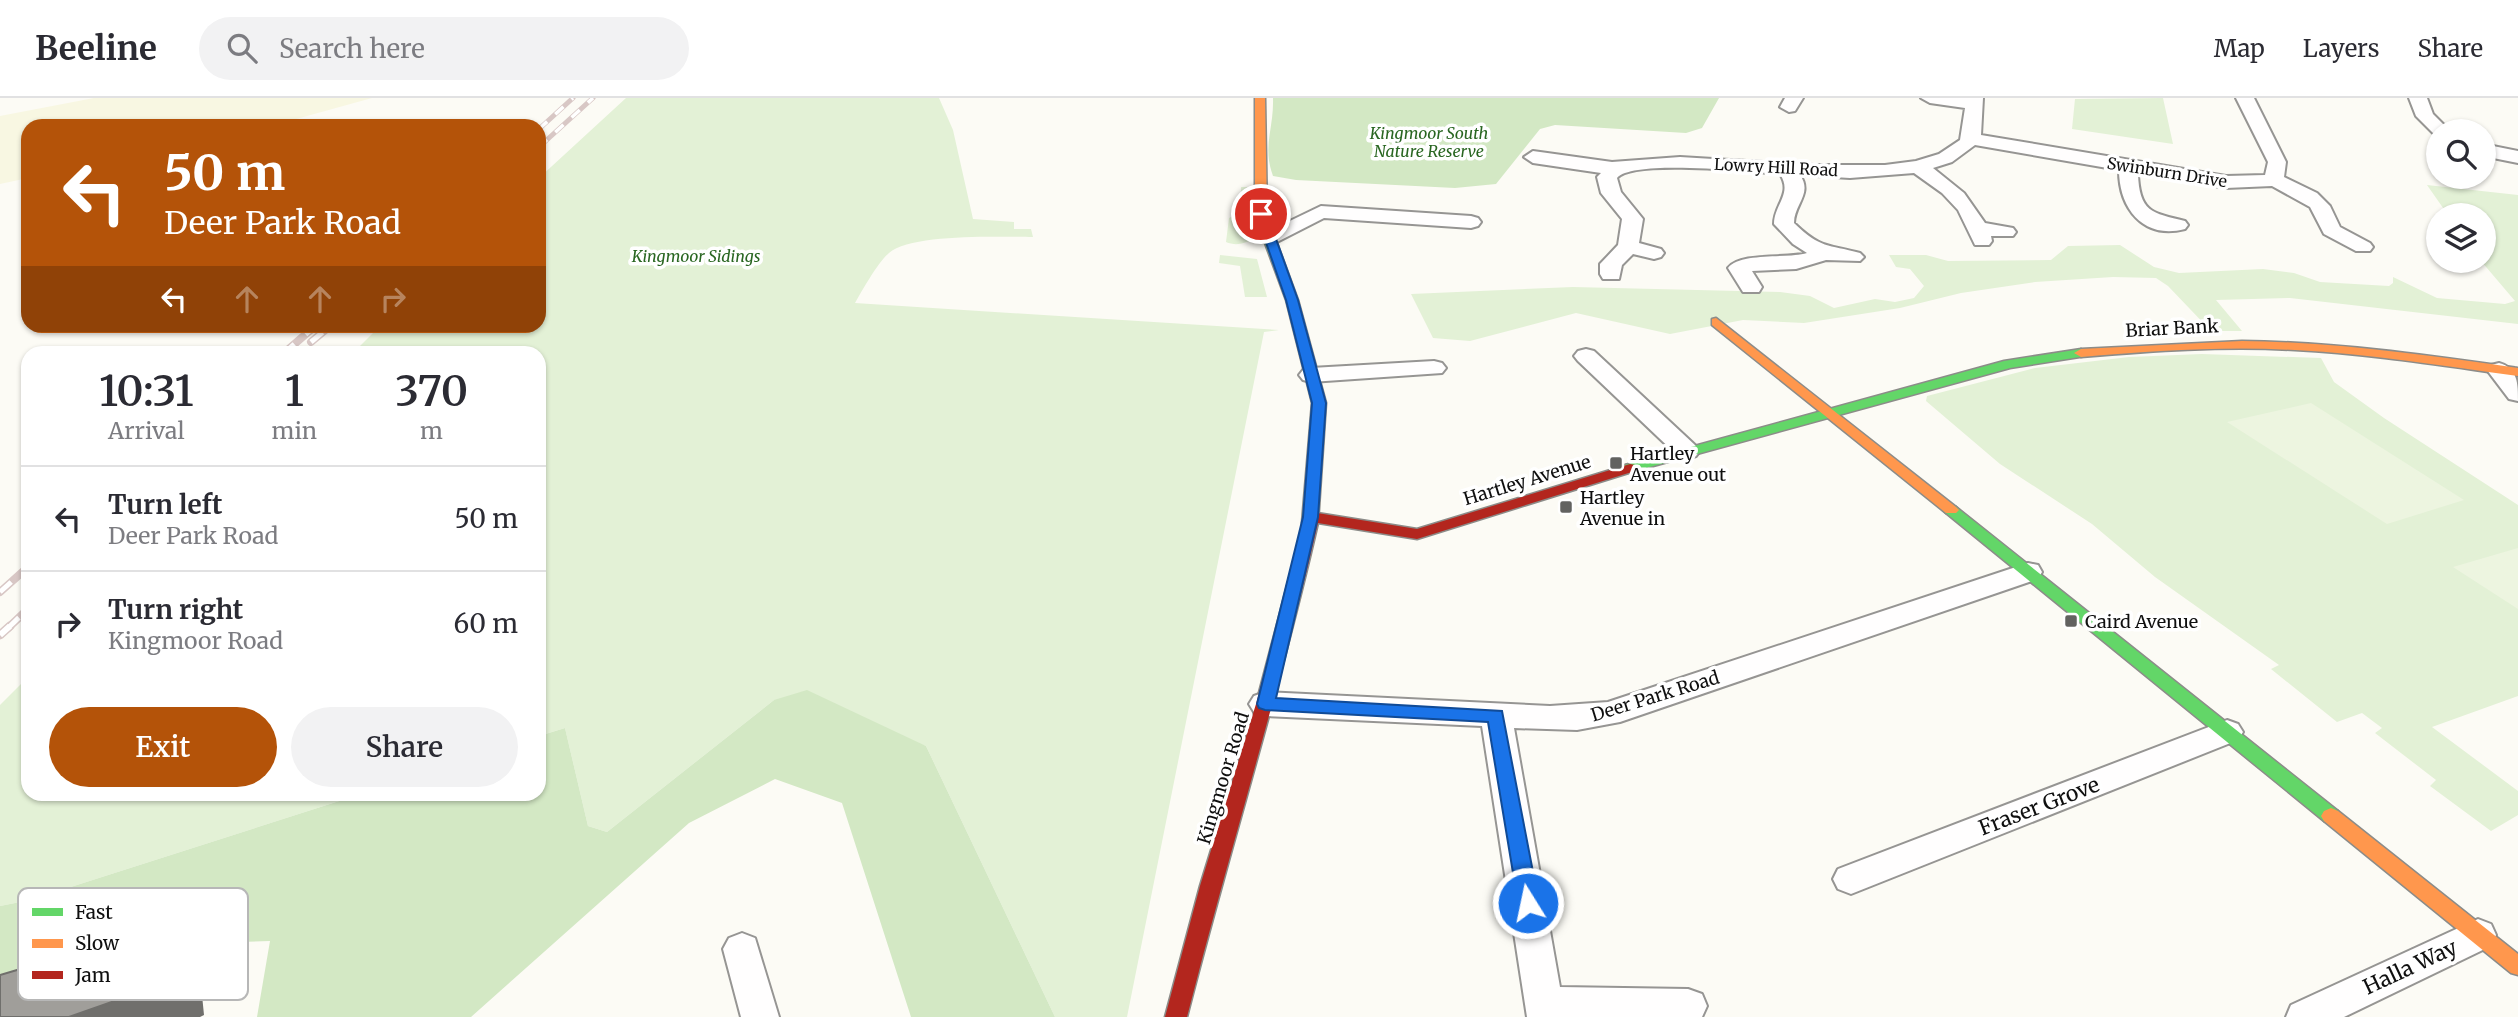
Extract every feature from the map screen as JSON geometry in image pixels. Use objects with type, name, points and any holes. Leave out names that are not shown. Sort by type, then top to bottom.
[{"type":"street","name":"Kingmoor Road","points":[[1176,1017],[1210,886],[1265,704],[1311,517],[1319,403],[1292,300],[1261,214],[1259,98]]},
{"type":"street","points":[[1930,98],[1973,101],[1971,139]]},
{"type":"street","points":[[2245,98],[2277,162],[2274,180],[2319,204],[2326,212],[2332,240],[2364,247]]},
{"type":"street","points":[[2418,98],[2428,119]]},
{"type":"street","name":"Swinburn Drive","points":[[1971,139],[2226,181],[2249,183],[2274,180]]},
{"type":"street","name":"Lowry Hill Road","points":[[1533,157],[1615,168],[1638,164],[1694,163],[1787,170],[1866,172],[1918,167],[1948,157],[1971,139]]},
{"type":"street","points":[[2496,153],[2518,158]]},
{"type":"street","points":[[2128,166],[2131,198],[2136,209],[2154,229],[2178,225]]},
{"type":"street","points":[[1918,167],[1951,189],[1980,234],[2006,232]]},
{"type":"street","points":[[1611,274],[1611,264],[1628,247],[1633,220],[1630,212],[1611,193],[1607,177],[1615,168]]},
{"type":"street","points":[[1787,170],[1795,182],[1796,194],[1784,212],[1784,224],[1800,240],[1825,254],[1853,257]]},
{"type":"street","points":[[1270,238],[1321,212],[1471,222]]},
{"type":"street","points":[[1628,247],[1654,253]]},
{"type":"street","points":[[1751,287],[1739,268],[1747,265],[1807,261],[1825,254]]},
{"type":"street","points":[[1716,321],[2518,966]]},
{"type":"street","name":"Briar Bank","points":[[1834,414],[2009,364],[2080,353],[2170,346],[2239,344],[2315,348],[2508,371]]},
{"type":"street","points":[[1586,356],[1687,451]]},
{"type":"street","points":[[1311,375],[1434,368]]},
{"type":"street","points":[[2508,371],[2518,394]]},
{"type":"street","name":"Hartley Avenue","points":[[1311,517],[1417,534],[1687,451],[1834,414]]},
{"type":"street","name":"Deer Park Road","points":[[1265,704],[1577,719],[1609,714],[2028,572]]},
{"type":"street","points":[[1496,716],[1545,1010],[1688,1006]]},
{"type":"street","name":"Fraser Grove","points":[[1851,880],[2227,732]]},
{"type":"street","name":"Halla Way","points":[[2305,1017],[2478,935]]},
{"type":"street","points":[[742,949],[760,1017]]},
{"type":"green space","points":[[94,98],[372,98],[296,119],[21,119],[21,180],[0,184],[0,116]]},
{"type":"green space","name":"Kingmoor Sidings","points":[[626,98],[939,98],[953,130],[973,219],[1014,222],[1014,229],[1031,229],[1033,237],[936,239],[900,247],[889,253],[880,263],[855,303],[1279,330],[1264,332],[1127,1017],[1055,1017],[926,746],[774,700],[607,832],[588,826],[565,728],[546,734],[546,346],[360,346],[373,333],[546,333],[546,172]]},
{"type":"green space","name":"Kingmoor South Nature Reserve","points":[[1273,98],[1719,98],[1702,128],[1686,133],[1555,125],[1540,129],[1496,184],[1455,188],[1296,180],[1273,176],[1268,146]]},
{"type":"green space","points":[[2163,98],[2173,144],[2072,129],[2075,99]]},
{"type":"green space","points":[[1241,187],[1247,187],[1252,239],[1233,244],[1226,242],[1229,218],[1241,212]]},
{"type":"green space","points":[[2430,189],[2463,189],[2518,195],[2518,324],[2290,298],[2216,300],[2242,331],[2211,331],[2168,286],[2156,278],[2113,277],[2035,282],[1961,293],[1900,308],[1804,323],[1743,320],[1670,334],[1576,313],[1470,341],[1433,338],[1411,294],[1573,287],[1780,292],[1810,296],[1834,308],[1875,299],[1895,302],[1914,298],[1924,286],[1910,269],[1896,267],[1889,255],[1926,255],[1948,261],[2051,260],[2068,246],[2120,245],[2154,267],[2179,273],[2263,269],[2294,273],[2320,282],[2389,286],[2393,283],[2393,277],[2437,298],[2505,304],[2515,301],[2491,273],[2496,273],[2496,203],[2440,203]]},
{"type":"green space","points":[[1220,255],[1257,259],[1267,297],[1245,297],[1240,266],[1219,263]]},
{"type":"green space","points":[[2202,354],[2321,358],[2334,382],[2384,418],[2518,505],[2518,696],[2432,727],[2518,791],[2518,815],[2491,831],[2430,786],[2436,780],[2375,733],[2382,728],[2362,713],[2337,722],[2271,669],[2279,665],[2155,577],[2092,524],[2000,464],[1926,401],[1927,396],[2035,368],[2129,357]]},
{"type":"green space","points":[[2311,403],[2464,500],[2387,524],[2227,422]]},
{"type":"green space","points":[[2518,548],[2518,609],[2453,567]]},
{"type":"green space","points":[[21,684],[21,801],[339,801],[67,888],[18,888],[18,902],[0,906],[0,705]]},
{"type":"green space","points":[[807,690],[926,746],[1055,1017],[911,1017],[842,803],[775,779],[689,823],[471,1017],[257,1017],[270,941],[248,942],[248,888],[67,888],[339,801],[546,801],[546,734],[565,728],[588,826],[607,832],[774,700]]},
{"type":"green space","points":[[18,902],[18,994],[0,1002],[0,906]]},
{"type":"building","points":[[18,970],[18,1000],[117,1000],[69,1017],[0,1017],[0,975]]},
{"type":"railway","points":[[546,123],[573,98]]},
{"type":"railway","points":[[546,141],[593,98]]},
{"type":"railway","points":[[292,346],[307,333]]},
{"type":"railway","points":[[311,342],[322,333]]},
{"type":"railway","points":[[0,592],[21,573]]},
{"type":"railway","points":[[8,628],[21,616]]},
{"type":"railway","points":[[0,635],[10,626]]},
{"type":"traffic: fast","points":[[1268,235],[1292,300],[1319,403],[1310,523]]},
{"type":"traffic: fast","points":[[1630,468],[2009,364],[2081,353]]},
{"type":"traffic: fast","points":[[1951,510],[2331,816]]},
{"type":"traffic: slow","points":[[1260,98],[1261,214],[1268,235]]},
{"type":"traffic: slow","points":[[1716,322],[1951,510]]},
{"type":"traffic: slow","points":[[2081,353],[2188,346],[2295,346],[2379,353],[2518,372]]},
{"type":"traffic: slow","points":[[2331,816],[2518,966]]},
{"type":"traffic: jam","points":[[1311,517],[1417,534],[1630,468]]},
{"type":"traffic: jam","points":[[1176,1017],[1210,886],[1265,704],[1310,523]]},
{"type":"place","name":"Hartley Avenue out","points":[[1616,463]]},
{"type":"place","name":"Hartley Avenue in","points":[[1566,507]]},
{"type":"place","name":"Caird Avenue","points":[[2071,621]]},
{"type":"route","points":[[1261,214],[1292,300],[1319,403],[1311,517],[1265,704],[1496,716],[1528,903]]}]
